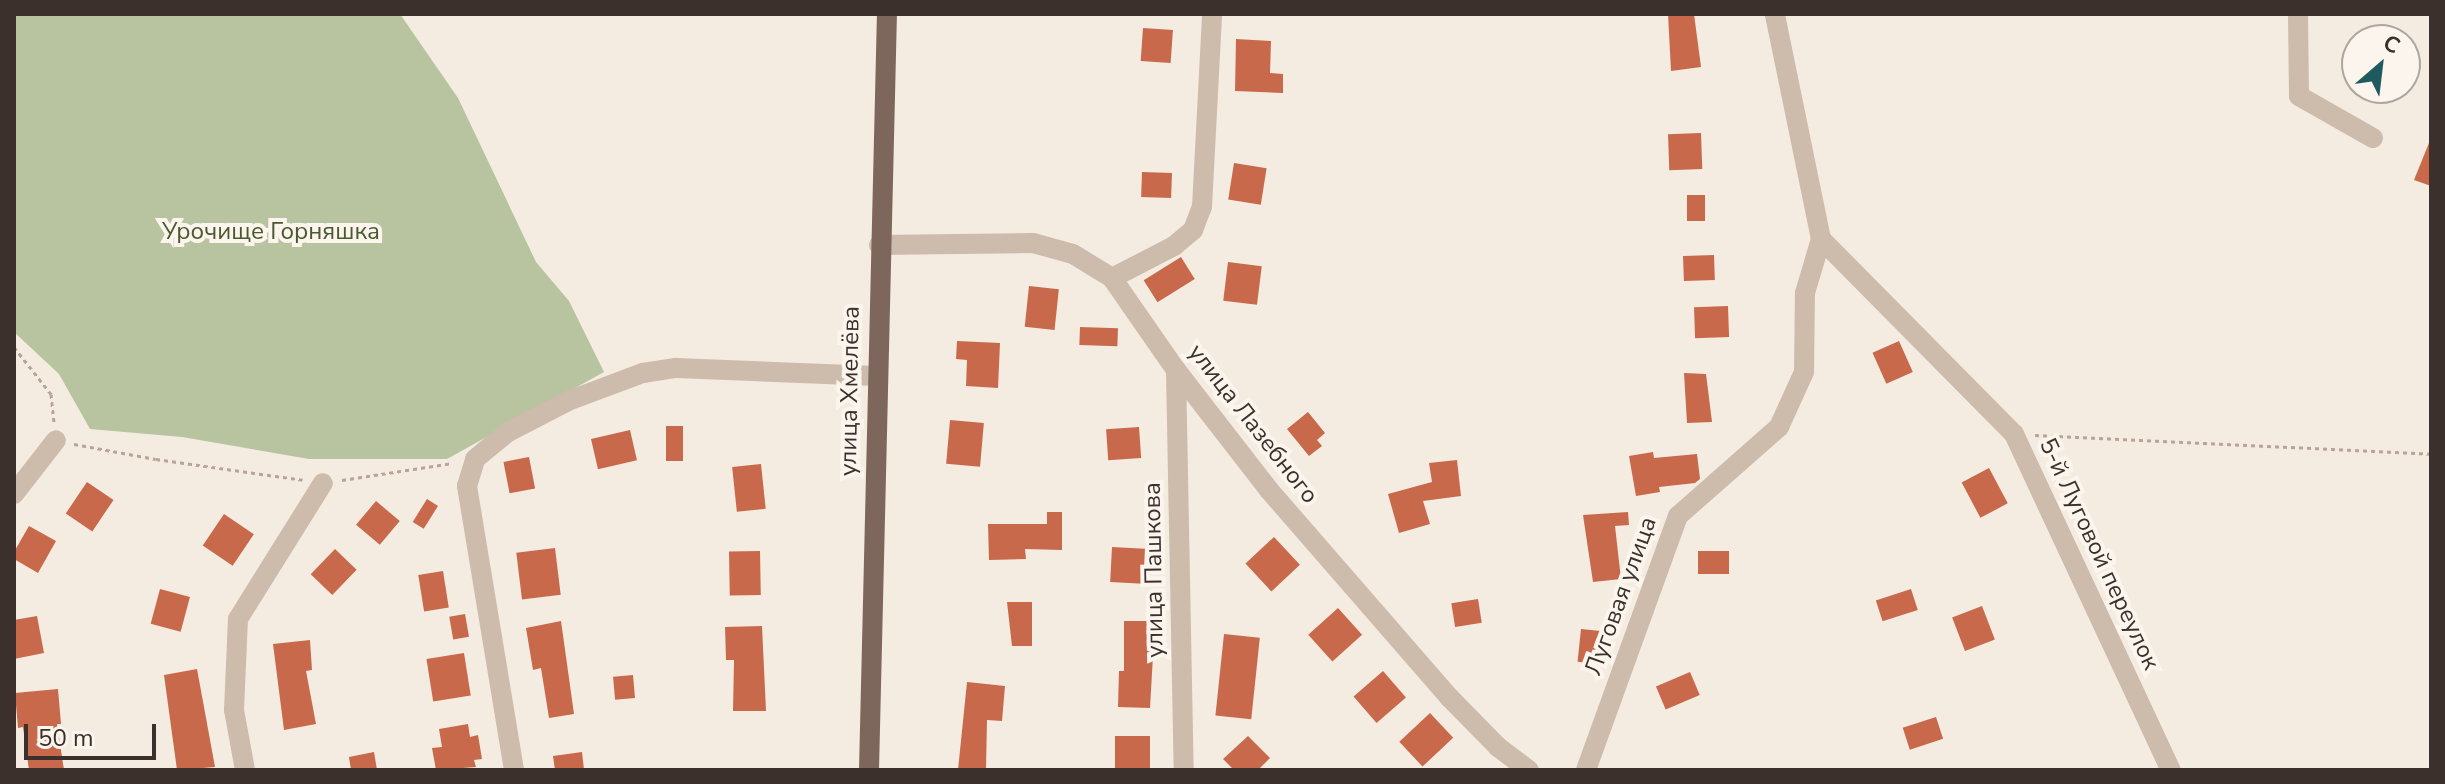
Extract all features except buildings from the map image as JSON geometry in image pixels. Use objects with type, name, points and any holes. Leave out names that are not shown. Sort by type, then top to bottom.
[{"type":"main road","points":[[874,14],[879,245]]},
{"type":"main road","name":"улица Хмелёва","points":[[869,770],[879,245],[887,14]]},
{"type":"street","points":[[1112,278],[1174,246],[1193,230],[1202,207],[1212,14]]},
{"type":"street","name":"Луговая улица","points":[[1586,770],[1678,516],[1779,427],[1804,372],[1805,293],[1821,239],[1775,14]]},
{"type":"street","points":[[2298,14],[2299,96],[2373,138]]},
{"type":"street","name":"5-й Луговой переулок","points":[[1821,239],[2014,434],[2171,770]]},
{"type":"street","name":"улица Лазебного","points":[[879,245],[1033,243],[1073,254],[1112,278],[1176,370],[1269,490],[1450,698],[1498,747],[1529,770]]},
{"type":"street","points":[[514,770],[467,486],[475,459],[508,432],[568,401],[643,373],[676,368],[876,376]]},
{"type":"street","name":"улица Пашкова","points":[[1176,370],[1184,770]]},
{"type":"street","points":[[14,494],[56,440]]},
{"type":"street","points":[[245,770],[234,710],[238,619],[323,483]]},
{"type":"path","points":[[14,347],[51,394],[56,440],[156,459],[323,483],[475,459]]},
{"type":"path","points":[[2014,434],[2431,454]]},
{"type":"green space","name":"Урочище Горняшка","points":[[14,14],[400,14],[458,98],[536,262],[569,301],[604,372],[447,459],[309,459],[182,437],[90,429],[59,374],[14,332]]}]
